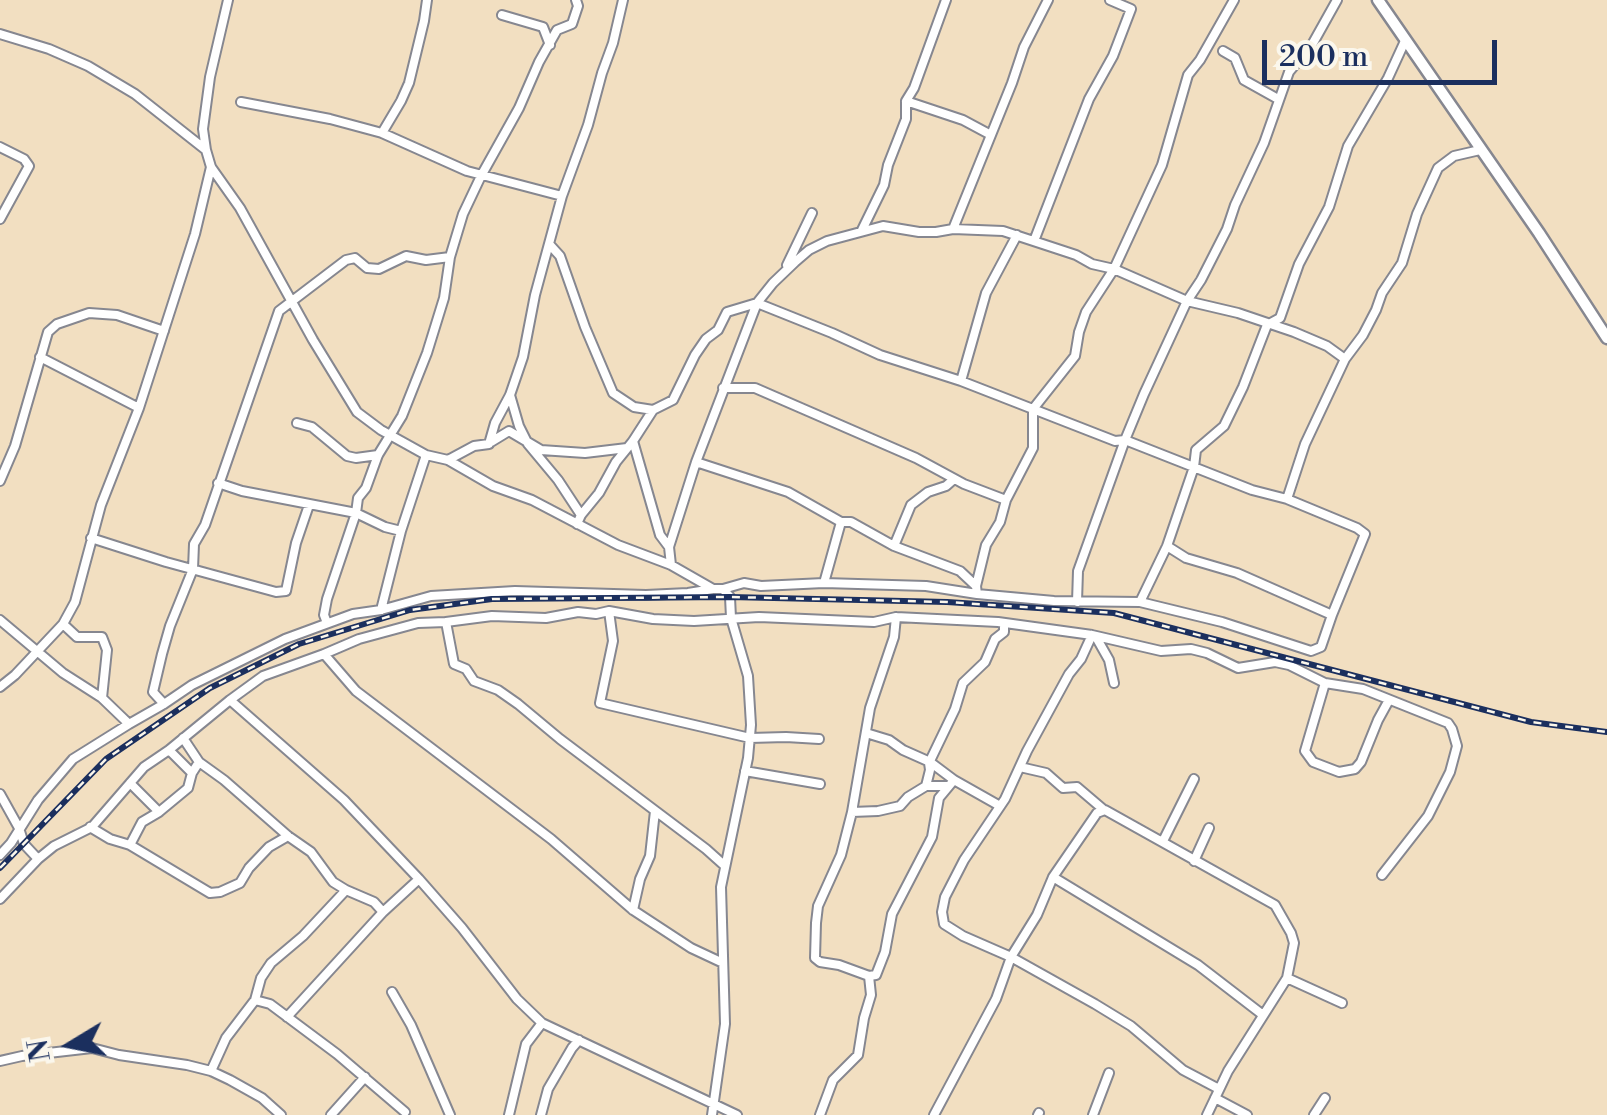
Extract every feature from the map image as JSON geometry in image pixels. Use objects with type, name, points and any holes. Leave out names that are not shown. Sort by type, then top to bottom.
[{"type":"street","points":[[228,0],[210,77],[203,129],[211,167],[240,208],[356,412],[426,455],[448,460],[492,486],[579,519],[618,545],[671,565],[730,596],[731,618],[748,676],[750,738],[721,887],[726,1024],[712,1115]]},
{"type":"street","points":[[382,133],[409,83],[427,0]]},
{"type":"street","points":[[326,622],[327,599],[358,498],[392,435],[428,353],[463,214],[538,62],[558,30],[572,24],[576,0]]},
{"type":"street","points":[[489,444],[522,356],[562,196],[588,126],[622,0]]},
{"type":"street","points":[[862,230],[884,185],[906,119],[906,101],[946,0]]},
{"type":"street","points":[[953,229],[1024,47],[1048,0]]},
{"type":"street","points":[[1110,0],[1131,9]]},
{"type":"street","points":[[1034,241],[1089,99],[1131,9],[1139,0]]},
{"type":"street","points":[[973,590],[986,545],[1032,448],[1033,409],[1075,356],[1086,312],[1114,270],[1162,165],[1188,75],[1234,0]]},
{"type":"street","points":[[1077,602],[1078,571],[1125,440],[1187,301],[1227,228],[1289,72],[1313,42],[1337,0]]},
{"type":"street","points":[[1378,0],[1540,233],[1607,338]]},
{"type":"street","points":[[502,16],[543,27],[550,45]]},
{"type":"street","points":[[0,34],[88,66],[135,94],[206,150]]},
{"type":"street","points":[[1140,602],[1167,546],[1194,467],[1196,450],[1224,426],[1267,324],[1280,318],[1299,264],[1329,207],[1348,146],[1406,41]]},
{"type":"street","points":[[1222,52],[1235,58],[1244,80],[1278,99]]},
{"type":"street","points":[[906,101],[963,120],[991,135]]},
{"type":"street","points":[[241,102],[382,133],[480,176],[562,196]]},
{"type":"street","points":[[0,147],[30,166],[0,219]]},
{"type":"street","points":[[1287,499],[1304,444],[1344,359],[1363,335],[1382,292],[1402,264],[1417,214],[1438,168],[1454,156],[1480,150]]},
{"type":"street","points":[[0,687],[63,624],[74,602],[101,505],[164,331],[211,167]]},
{"type":"street","points":[[782,273],[812,212]]},
{"type":"street","points":[[671,565],[670,548],[696,462],[756,303],[782,273],[826,241],[884,226],[918,232],[1003,231],[1076,255],[1187,301],[1238,314],[1327,346],[1344,359]]},
{"type":"street","points":[[961,381],[986,293],[1017,235]]},
{"type":"street","points":[[550,245],[560,256],[613,394],[634,407],[653,410]]},
{"type":"street","points":[[164,704],[153,692],[170,626],[193,569],[194,544],[205,525],[279,312],[346,260],[355,258],[367,268],[379,270],[406,256],[426,260],[450,258]]},
{"type":"street","points":[[0,855],[73,758],[234,662],[353,614],[430,596],[464,593],[688,594],[744,583],[926,586],[1077,602],[1140,602],[1222,622],[1311,651],[1321,648],[1365,534],[1287,499],[1252,490],[1125,440],[1115,441],[961,381],[880,355],[756,303],[727,312],[718,330],[694,356],[672,400],[653,410],[579,519]]},
{"type":"street","points":[[0,481],[15,446],[48,332],[56,324],[89,313],[117,315],[164,331]]},
{"type":"street","points":[[40,357],[138,408]]},
{"type":"street","points":[[724,388],[755,388],[1006,500]]},
{"type":"street","points":[[510,395],[528,444],[540,450],[585,454],[630,444]]},
{"type":"street","points":[[297,422],[312,427],[347,456],[378,455]]},
{"type":"street","points":[[448,460],[474,446],[489,444],[509,431],[515,433],[558,480],[579,519]]},
{"type":"street","points":[[630,444],[660,535],[670,548]]},
{"type":"street","points":[[381,610],[426,455]]},
{"type":"street","points":[[696,462],[788,492],[840,522],[851,522],[894,546],[960,571],[973,590]]},
{"type":"street","points":[[894,546],[911,505],[954,479]]},
{"type":"street","points":[[218,483],[356,513],[386,528],[402,531]]},
{"type":"street","points":[[92,538],[286,592],[309,505]]},
{"type":"street","points":[[824,583],[840,522]]},
{"type":"street","points":[[1167,546],[1186,558],[1236,573],[1332,615]]},
{"type":"street","points":[[609,611],[613,641],[600,704],[750,738],[820,740]]},
{"type":"street","points":[[0,899],[38,858],[90,827],[144,767],[263,676],[358,638],[418,623],[492,616],[546,618],[609,611],[653,620],[759,617],[874,622],[896,617],[1004,623],[1094,636],[1161,651],[1191,649],[1238,668],[1275,662],[1326,684],[1363,689],[1448,723],[1457,746],[1450,772],[1428,816],[1382,875]]},
{"type":"street","points":[[896,617],[894,637],[870,708],[841,854],[818,906],[814,951],[820,962],[876,975],[892,914],[932,837],[939,798],[954,780]]},
{"type":"street","points":[[0,620],[63,673],[102,698],[129,724]]},
{"type":"street","points":[[446,622],[454,664],[466,670],[474,681],[498,690],[518,704],[725,866]]},
{"type":"street","points":[[874,622],[894,637]]},
{"type":"street","points":[[926,786],[929,762],[956,709],[963,683],[984,662],[995,639],[1004,632],[1004,623]]},
{"type":"street","points":[[63,624],[77,637],[102,637],[107,650],[102,698]]},
{"type":"street","points":[[1094,636],[1109,660],[1114,683]]},
{"type":"street","points":[[1094,636],[1069,674],[1000,806],[964,860],[946,897],[944,924],[1011,957],[1130,1026],[1183,1070],[1219,1088]]},
{"type":"street","points":[[324,654],[356,691],[550,839],[633,910],[691,948],[723,963]]},
{"type":"street","points":[[1326,684],[1305,751],[1312,762],[1339,772],[1361,762],[1389,700]]},
{"type":"street","points":[[230,700],[344,800],[462,928],[542,1023],[737,1115]]},
{"type":"street","points":[[866,733],[889,740],[1000,806]]},
{"type":"street","points":[[183,738],[199,762],[311,852],[333,882],[374,902],[383,912]]},
{"type":"street","points":[[862,746],[889,740]]},
{"type":"street","points":[[169,750],[192,773]]},
{"type":"street","points":[[130,845],[142,822],[188,788],[199,762]]},
{"type":"street","points":[[1020,767],[1046,773],[1063,788],[1077,787],[1104,810],[1275,904],[1292,933],[1294,943],[1287,978],[1219,1088],[1207,1115]]},
{"type":"street","points":[[745,771],[820,784]]},
{"type":"street","points":[[1163,841],[1194,779]]},
{"type":"street","points":[[852,812],[900,806],[926,786],[946,788],[954,780]]},
{"type":"street","points":[[130,783],[159,812]]},
{"type":"street","points":[[0,794],[24,844],[38,858]]},
{"type":"street","points":[[633,910],[650,856],[655,810]]},
{"type":"street","points":[[934,1115],[996,999],[1011,957],[1037,915],[1053,877],[1096,813],[1104,810]]},
{"type":"street","points":[[90,827],[130,845],[210,894],[240,883],[269,847],[288,836]]},
{"type":"street","points":[[1194,860],[1210,828]]},
{"type":"street","points":[[1053,877],[1198,964],[1263,1015]]},
{"type":"street","points":[[286,1017],[418,879]]},
{"type":"street","points":[[211,1071],[226,1038],[255,1000],[261,978],[271,962],[303,936],[346,890]]},
{"type":"street","points":[[820,1115],[833,1080],[858,1055],[871,995],[869,976]]},
{"type":"street","points":[[1287,978],[1342,1003]]},
{"type":"street","points":[[392,992],[411,1025],[450,1115]]},
{"type":"street","points":[[255,1000],[270,1004],[405,1112]]},
{"type":"street","points":[[508,1115],[526,1044],[542,1023]]},
{"type":"street","points":[[541,1115],[548,1089],[579,1040]]},
{"type":"street","points":[[0,1061],[92,1048],[211,1071],[262,1098],[281,1115]]},
{"type":"street","points":[[1092,1115],[1109,1073]]},
{"type":"street","points":[[331,1115],[365,1077]]},
{"type":"street","points":[[1215,1098],[1247,1115]]},
{"type":"street","points":[[1314,1115],[1326,1098]]},
{"type":"railway","points":[[0,868],[106,759],[210,688],[299,644],[410,610],[492,599],[730,597],[947,602],[1114,613],[1531,722],[1607,732]]}]
